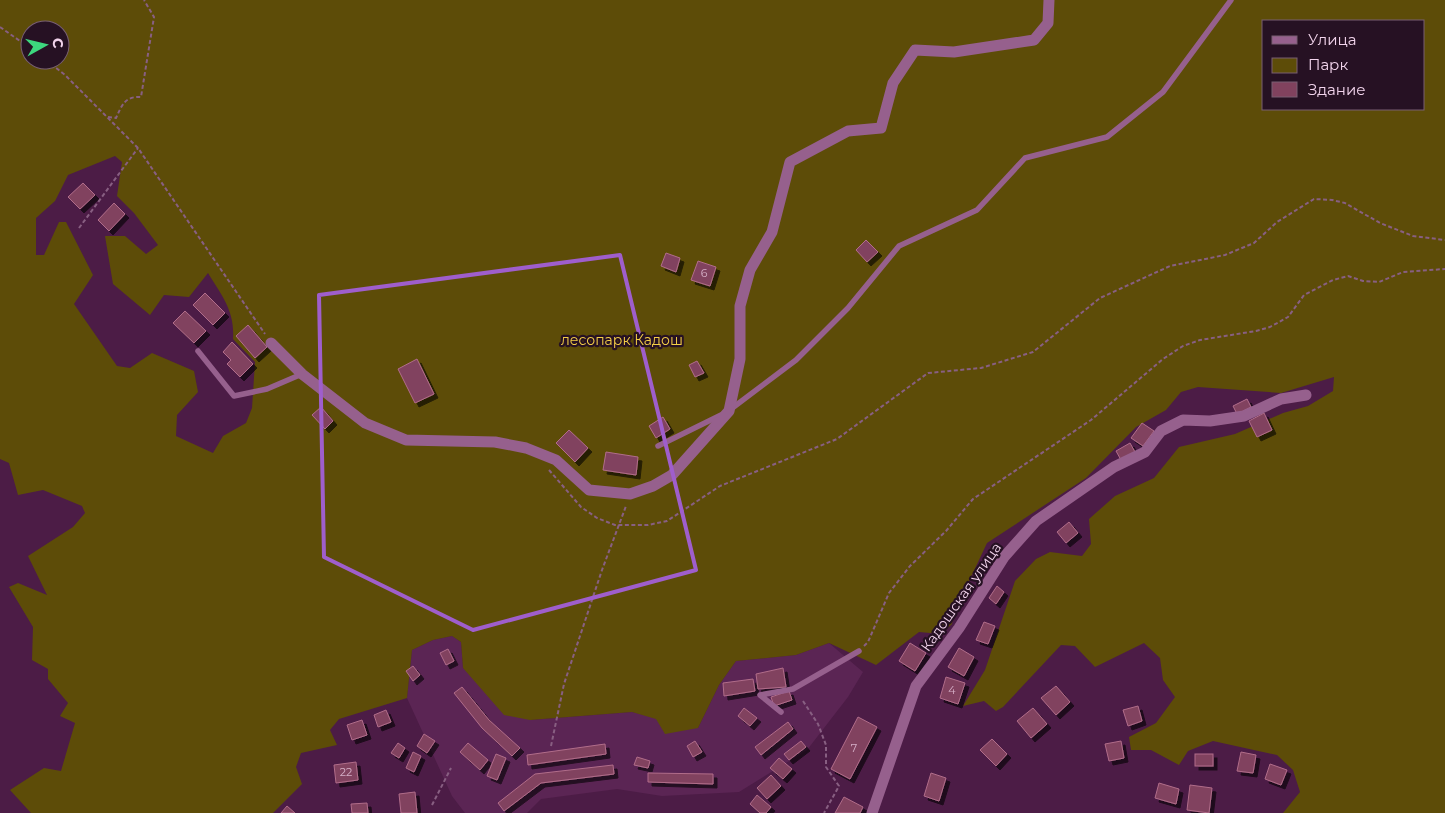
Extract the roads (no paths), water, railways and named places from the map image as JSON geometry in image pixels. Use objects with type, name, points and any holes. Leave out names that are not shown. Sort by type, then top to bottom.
[{"type":"street","points":[[271,343],[302,374],[365,423],[406,440],[495,442],[526,448],[556,460],[589,490],[630,494],[653,486],[672,475],[729,411],[740,358],[740,306],[750,270],[772,232],[790,162],[848,131],[881,128],[893,82],[915,50],[954,52],[1034,40],[1048,23],[1049,0]]},
{"type":"street","name":"Кадошская улица","points":[[872,813],[916,686],[959,628],[1004,557],[1036,521],[1114,467],[1145,452],[1161,430],[1183,420],[1210,422],[1244,416],[1281,400],[1306,395]]},
{"type":"lane","points":[[658,446],[729,411],[796,360],[848,308],[899,246],[976,210],[1025,158],[1106,137],[1164,92],[1231,0]]},
{"type":"lane","points":[[198,351],[234,396],[268,389],[302,374]]},
{"type":"lane","points":[[780,712],[760,695],[793,689],[859,651]]},
{"type":"park label","name":"лесопарк Кадош","points":[[622,340]]}]
